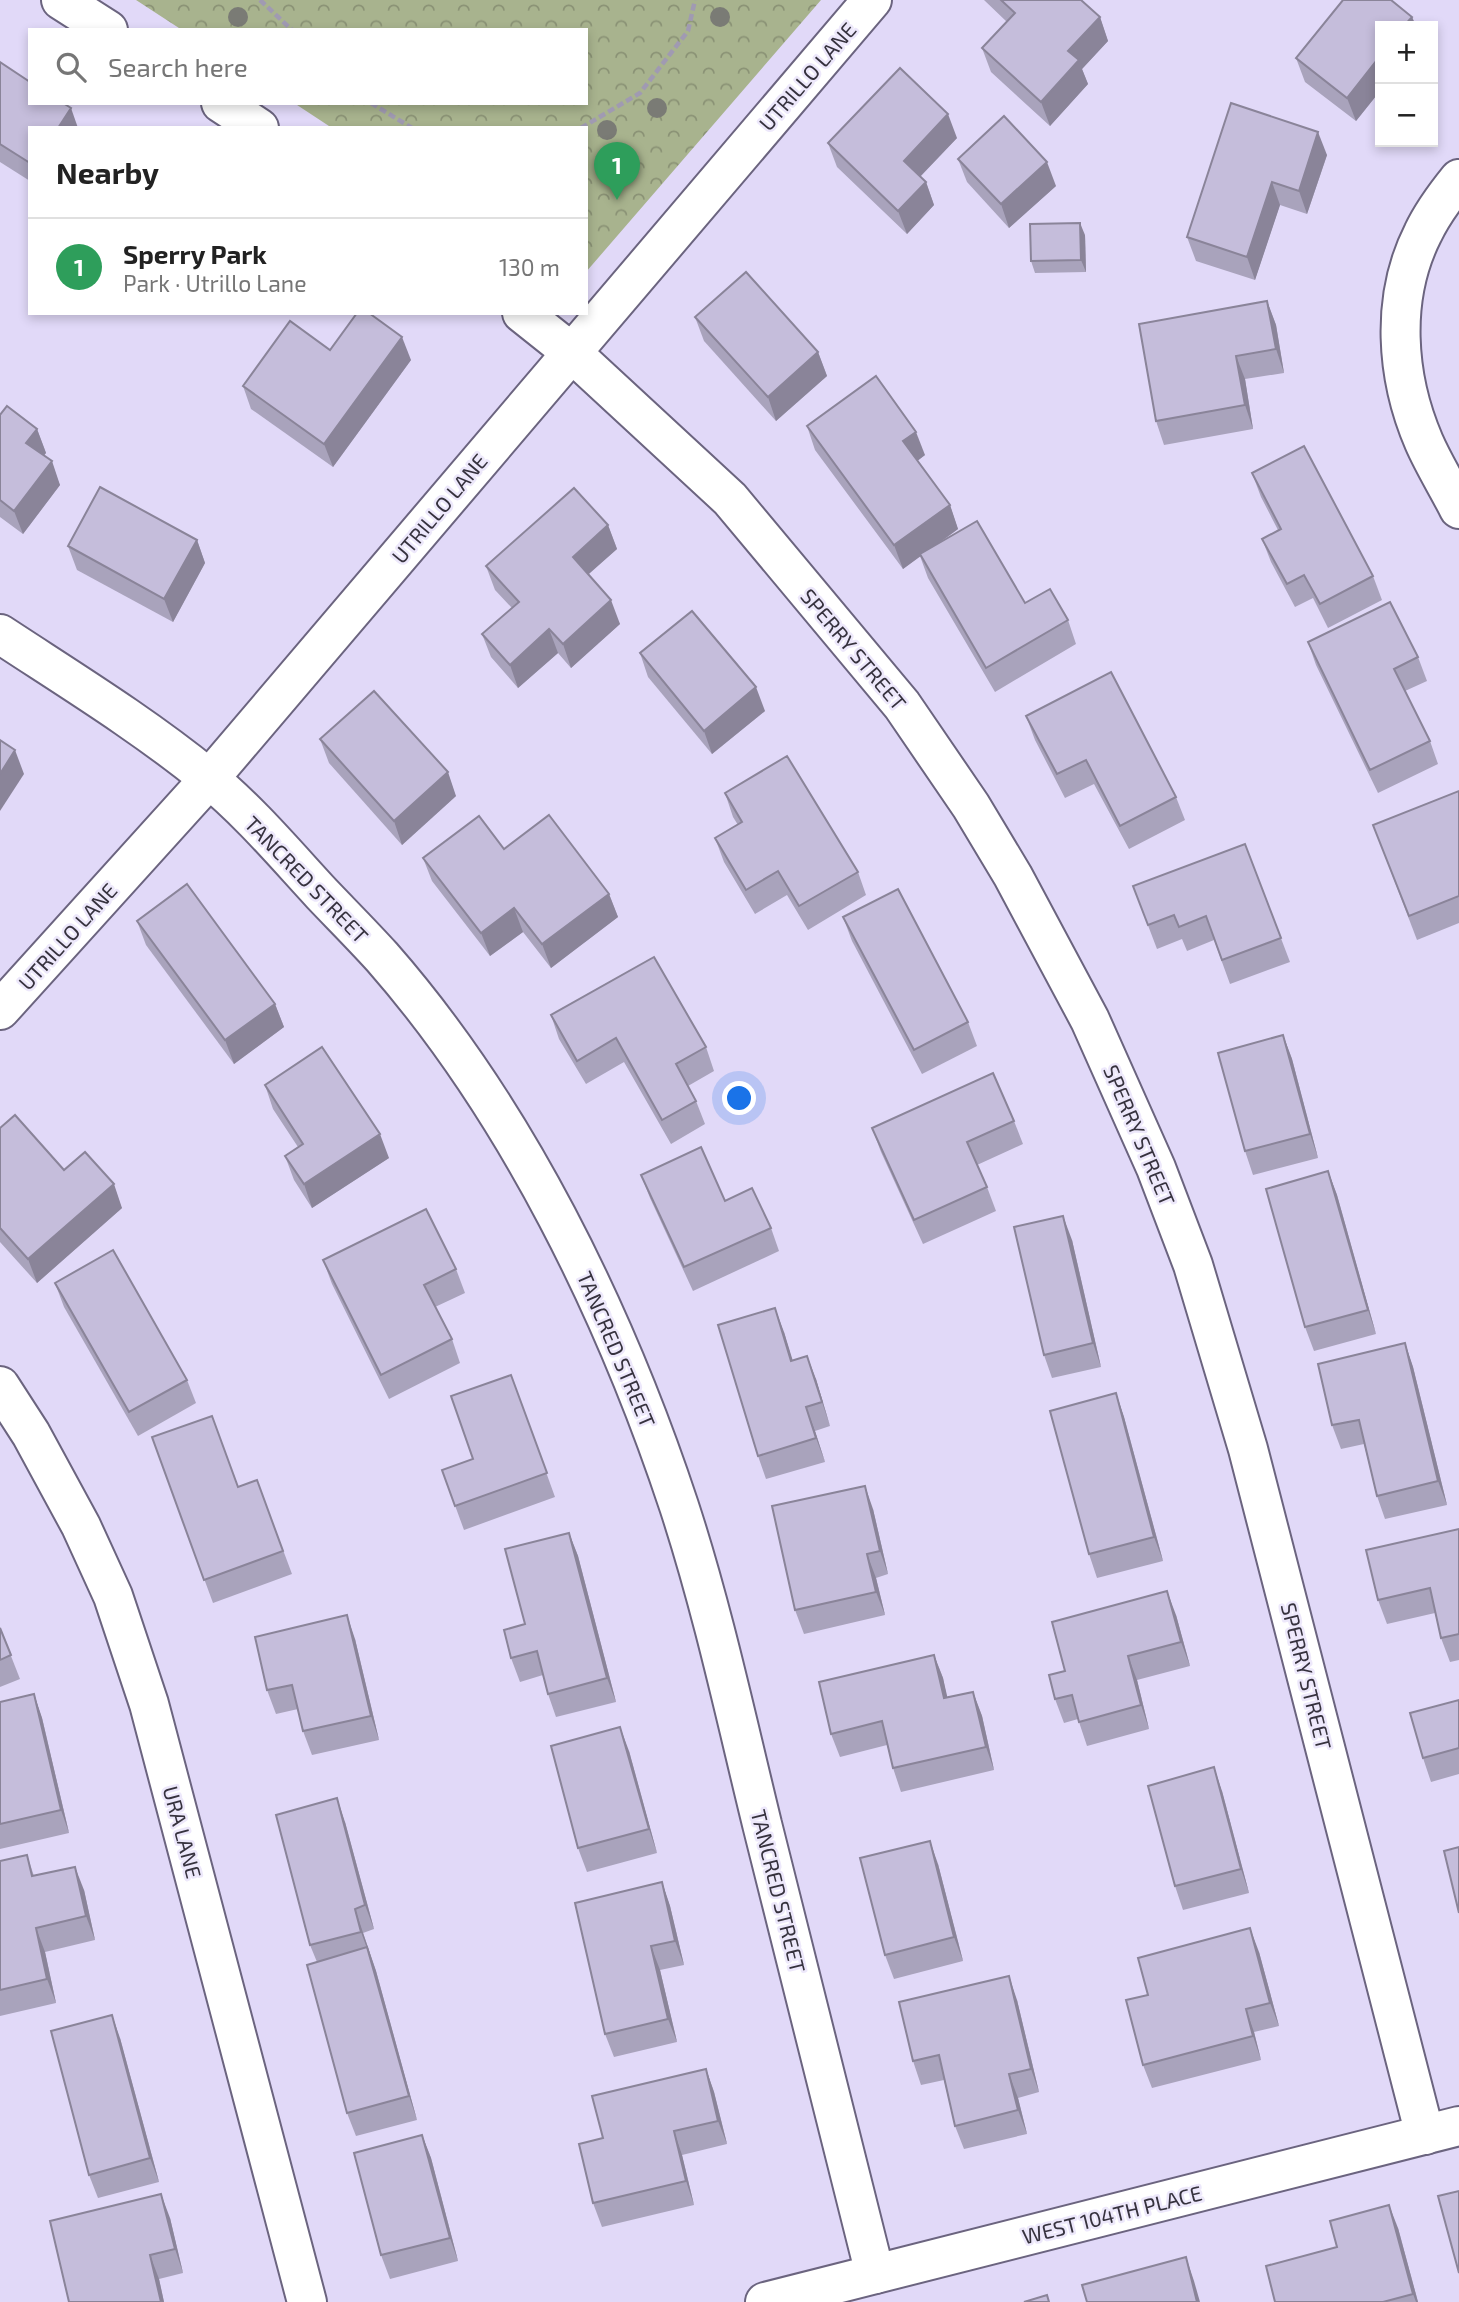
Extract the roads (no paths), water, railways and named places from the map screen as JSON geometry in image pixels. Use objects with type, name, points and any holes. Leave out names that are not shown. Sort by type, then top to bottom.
[{"type":"street","points":[[61,0],[105,28]]},
{"type":"street","name":"UTRILLO LANE","points":[[0,1010],[209,779],[872,0]]},
{"type":"street","points":[[224,105],[256,126]]},
{"type":"street","points":[[1459,179],[1423,231],[1414,252],[1400,324],[1400,353],[1409,397],[1424,442],[1459,509]]},
{"type":"street","name":"SPERRY STREET","points":[[525,315],[571,352],[730,499],[902,705],[971,806],[1013,876],[1090,1020],[1156,1168],[1193,1265],[1442,2130]]},
{"type":"street","name":"TANCRED STREET","points":[[0,634],[119,712],[209,779],[268,836],[383,958],[432,1021],[488,1100],[551,1206],[634,1380],[680,1508],[716,1637],[875,2274]]},
{"type":"street","name":"URA LANE","points":[[0,1386],[31,1434],[81,1526],[113,1596],[149,1704],[307,2302]]},
{"type":"street","name":"WEST 104TH PLACE","points":[[765,2302],[1442,2130]]},
{"type":"place","name":"Sperry Park","points":[[617,200]]}]
